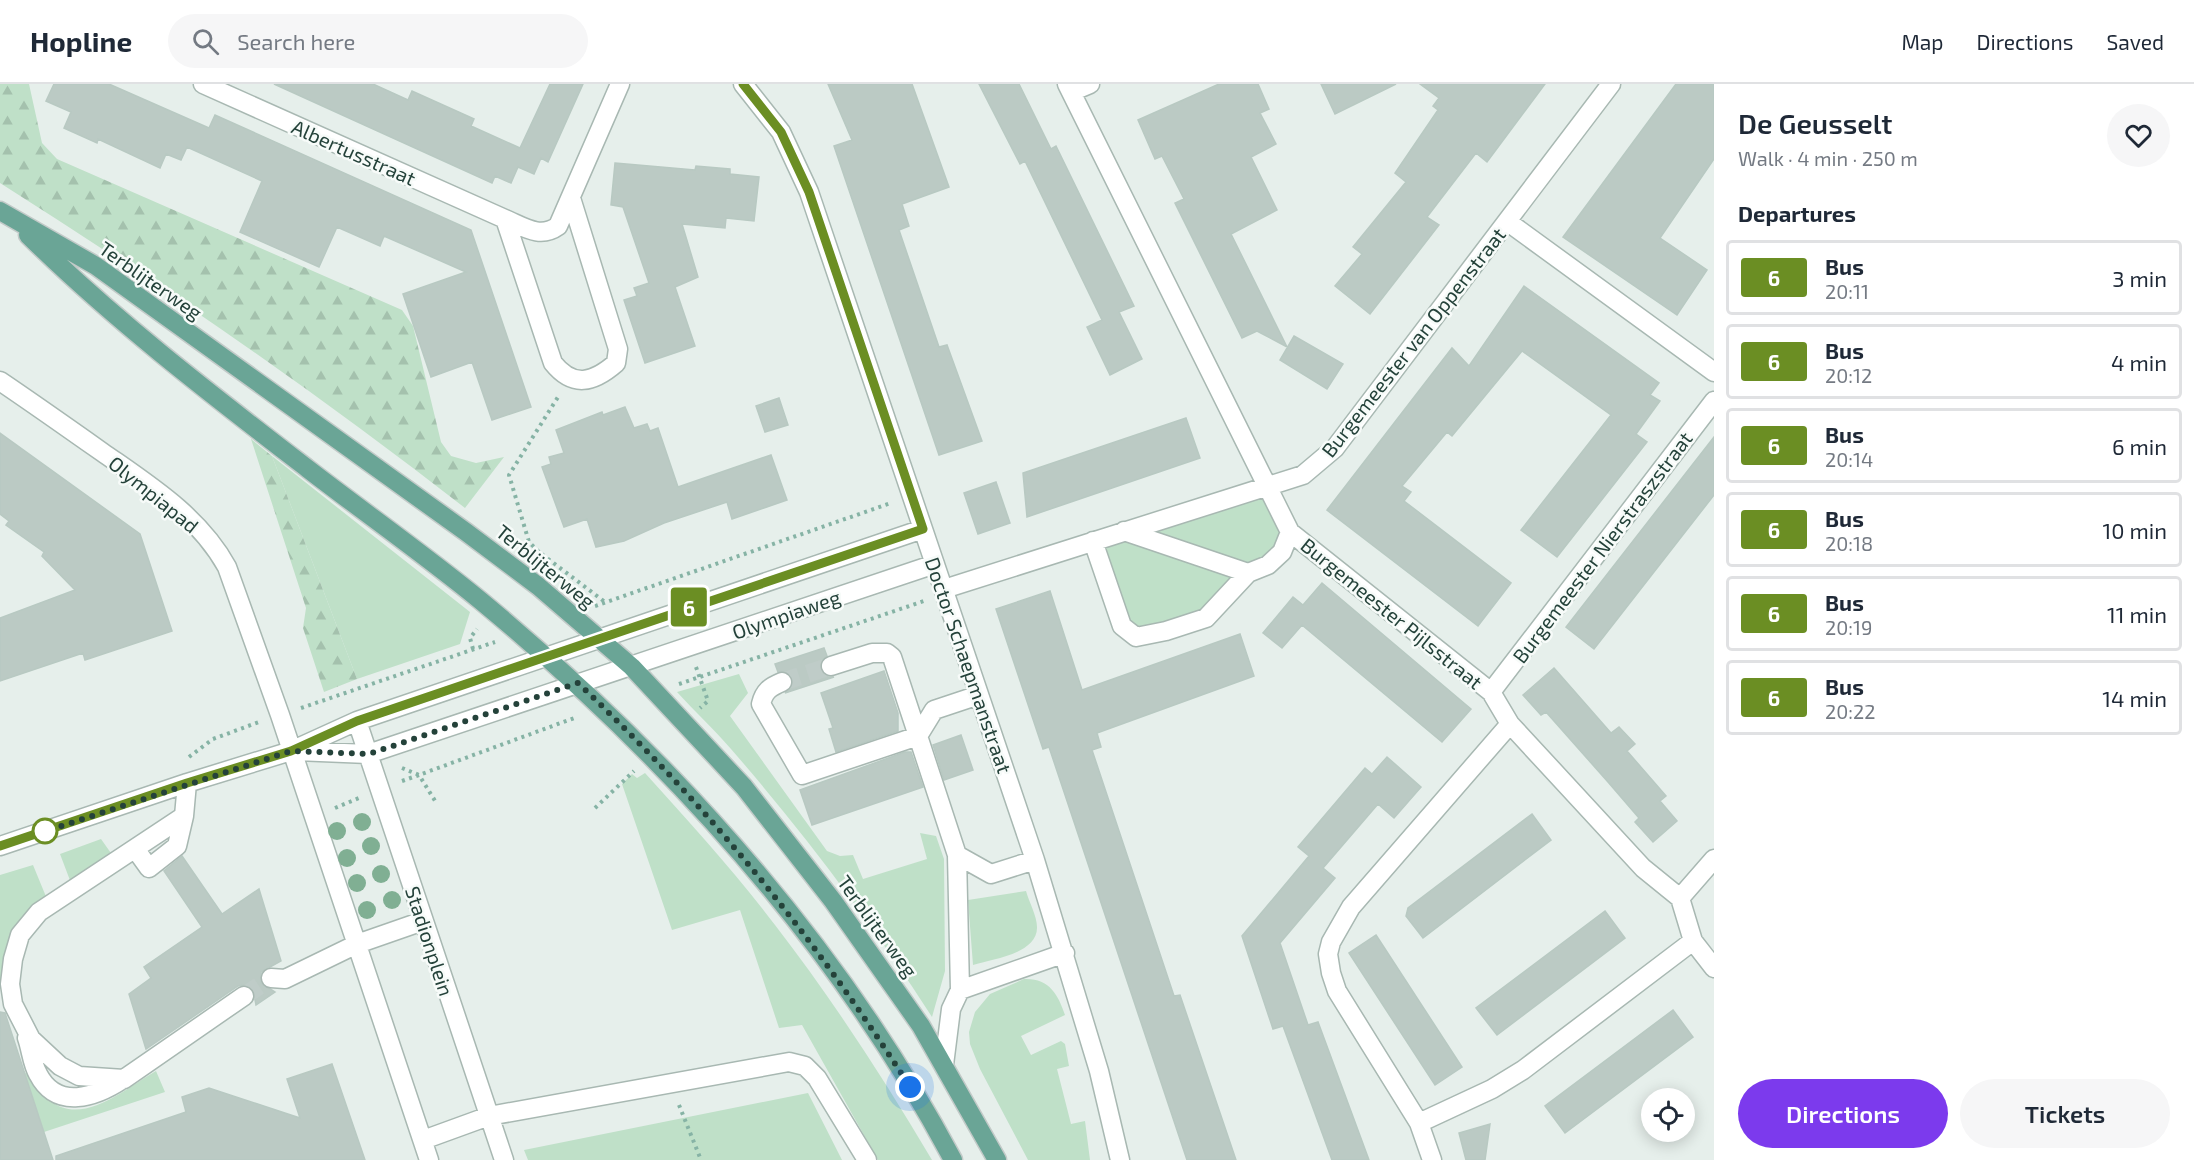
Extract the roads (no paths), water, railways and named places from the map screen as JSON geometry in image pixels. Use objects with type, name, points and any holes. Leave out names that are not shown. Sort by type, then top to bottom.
[{"type":"main road","name":"Terblijterweg","points":[[5,214],[96,266],[466,532],[538,586],[632,667],[709,747],[781,832],[895,987],[944,1065],[997,1160]]},
{"type":"main road","name":"Terblijterweg","points":[[5,214],[81,287],[307,468],[464,588],[578,683],[603,707],[710,818],[802,928],[873,1028],[952,1160]]},
{"type":"street","name":"Albertusstraat","points":[[204,84],[536,233],[548,233],[558,226],[571,198]]},
{"type":"street","points":[[505,219],[553,363],[562,375],[575,381],[604,373],[616,363],[618,350],[571,198],[620,84]]},
{"type":"street","name":"Doctor Schaepmanstraat","points":[[743,84],[781,132],[809,192],[1065,953],[1099,1071],[1120,1160]]},
{"type":"street","points":[[1069,88],[1090,84]]},
{"type":"street","name":"Burgemeester van Oppenstraat","points":[[944,591],[1303,475],[1335,448],[1611,84]]},
{"type":"street","name":"Burgemeester Pijlsstraat","points":[[1069,88],[1290,532],[1491,692],[1510,724],[1643,868],[1680,898]]},
{"type":"street","points":[[1508,222],[1714,372]]},
{"type":"street","name":"Olympiapad","points":[[0,381],[184,512],[218,551],[227,567],[291,751]]},
{"type":"street","name":"Burgemeester Nierstraszstraat","points":[[1491,692],[1714,401]]},
{"type":"street","name":"Olympiaweg","points":[[0,846],[187,783],[291,751],[357,721],[923,529]]},
{"type":"street","points":[[1124,531],[1248,573]]},
{"type":"street","points":[[1093,541],[1122,626],[1136,637],[1166,632],[1206,618],[1248,573],[1268,565],[1282,552],[1290,532]]},
{"type":"street","name":"Olympiaweg","points":[[291,751],[369,754],[935,564]]},
{"type":"street","points":[[831,666],[872,653],[888,653],[892,657],[957,855],[960,990],[951,1009],[944,1065]]},
{"type":"street","points":[[782,682],[769,688],[763,695],[761,704],[802,775],[918,736],[934,710],[979,695]]},
{"type":"street","name":"Stadionplein","points":[[357,721],[504,1160]]},
{"type":"street","points":[[1432,1160],[1419,1123],[1337,991],[1328,954],[1331,942],[1351,907],[1510,724]]},
{"type":"street","points":[[291,751],[429,1160]]},
{"type":"street","points":[[187,783],[184,816],[177,846],[149,868],[136,850],[39,912],[20,935],[13,959],[10,984],[13,1004],[25,1030],[38,1075],[55,1094],[78,1099],[98,1094],[124,1078],[243,996]]},
{"type":"street","points":[[957,855],[991,874],[1035,860]]},
{"type":"street","points":[[1714,859],[1680,898],[1693,941],[1714,968]]},
{"type":"street","points":[[271,978],[285,979],[357,944],[423,921]]},
{"type":"street","points":[[1419,1123],[1492,1089],[1523,1070],[1693,941]]},
{"type":"street","points":[[960,990],[1065,953]]},
{"type":"street","points":[[25,1030],[45,1054],[60,1066],[79,1076],[100,1079],[124,1078]]},
{"type":"street","points":[[423,1140],[489,1116],[789,1062],[805,1066],[817,1078],[867,1160]]},
{"type":"tunnel","points":[[782,682],[831,666]]},
{"type":"tunnel","points":[[244,996],[271,978]]}]
